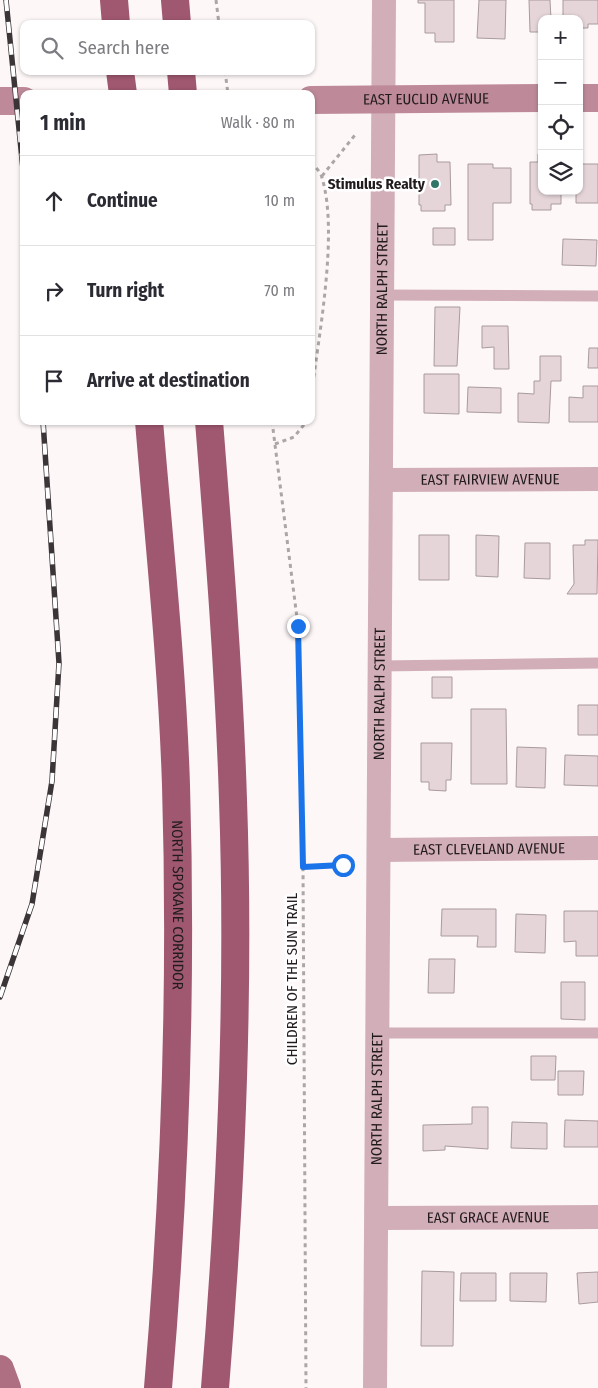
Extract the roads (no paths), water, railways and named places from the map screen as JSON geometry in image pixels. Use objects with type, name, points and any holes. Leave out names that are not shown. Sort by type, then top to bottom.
[{"type":"highway","points":[[114,0],[116,20]]},
{"type":"highway","points":[[175,0],[177,20]]},
{"type":"highway","points":[[120,75],[122,90]]},
{"type":"highway","points":[[181,75],[183,90]]},
{"type":"highway","name":"NORTH SPOKANE CORRIDOR","points":[[149,425],[172,702],[178,888],[176,1068],[170,1210],[158,1388]]},
{"type":"highway","points":[[209,425],[228,676],[235,888],[232,1126],[216,1388]]},
{"type":"main road","name":"EAST EUCLID AVENUE","points":[[315,100],[538,98]]},
{"type":"main road","points":[[583,98],[598,98]]},
{"type":"main road","points":[[0,100],[20,101]]},
{"type":"main road","points":[[0,1369],[7,1388]]},
{"type":"street","name":"NORTH RALPH STREET","points":[[375,1388],[378,1218],[384,0]]},
{"type":"street","name":"EAST FAIRVIEW AVENUE","points":[[382,480],[598,479]]},
{"type":"street","name":"EAST CLEVELAND AVENUE","points":[[380,850],[598,848]]},
{"type":"street","name":"EAST GRACE AVENUE","points":[[378,1218],[598,1217]]},
{"type":"lane","points":[[382,294],[598,296]]},
{"type":"lane","points":[[380,666],[598,663]]},
{"type":"lane","points":[[379,1033],[598,1033]]},
{"type":"railway","points":[[6,0],[20,139]]},
{"type":"railway","points":[[0,997],[32,904],[52,781],[59,663],[43,425]]},
{"type":"place","name":"Stimulus Realty","points":[[435,184]]}]
